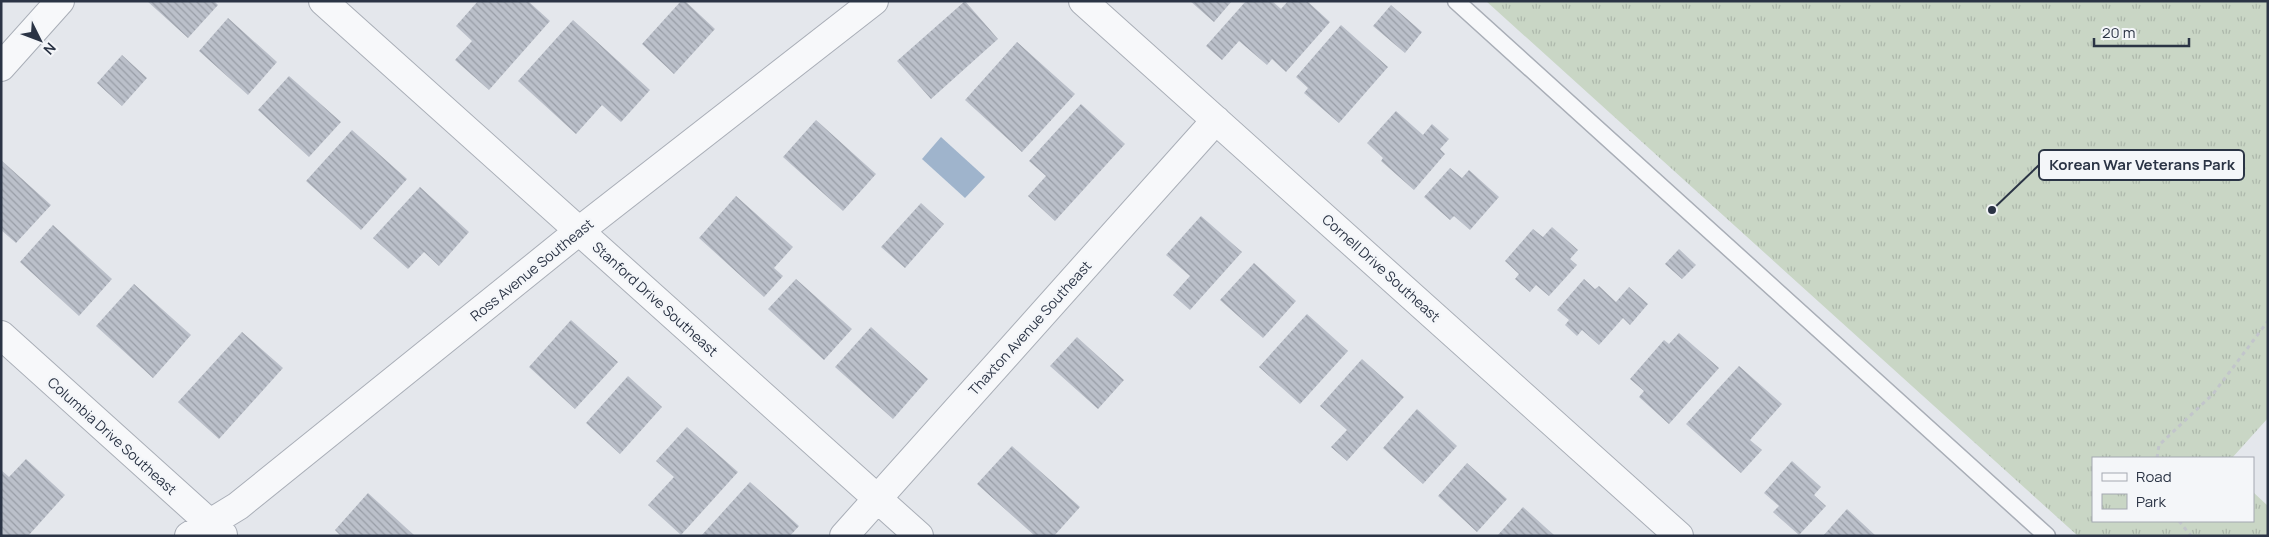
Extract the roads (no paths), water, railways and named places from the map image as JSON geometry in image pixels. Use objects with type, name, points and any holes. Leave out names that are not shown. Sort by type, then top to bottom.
[{"type":"street","points":[[1,66],[60,1]]},
{"type":"street","name":"Stanford Drive Southeast","points":[[323,1],[919,536]]},
{"type":"street","name":"Ross Avenue Southeast","points":[[208,532],[579,231],[874,1]]},
{"type":"street","name":"Cornell Drive Southeast","points":[[1083,1],[1679,536]]},
{"type":"street","name":"Thaxton Avenue Southeast","points":[[844,536],[1216,120]]},
{"type":"street","name":"Columbia Drive Southeast","points":[[1,335],[208,532]]},
{"type":"lane","points":[[1456,1],[2047,536]]},
{"type":"water","points":[[941,137],[985,177],[965,198],[922,159]]},
{"type":"place","name":"Korean War Veterans Park","points":[[1992,210]]}]
